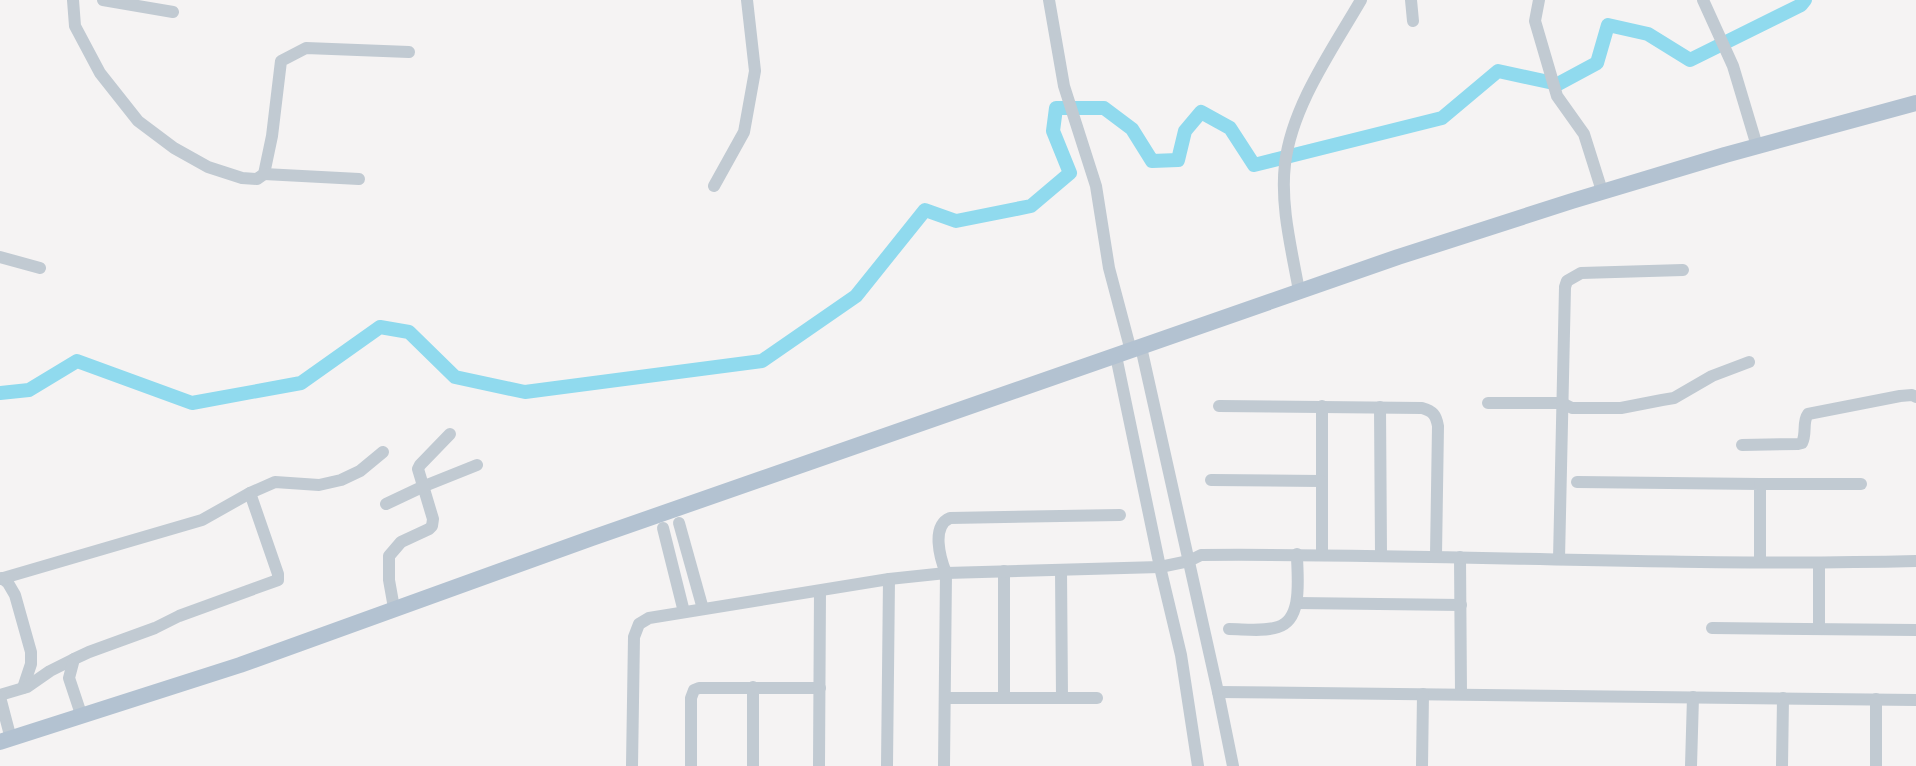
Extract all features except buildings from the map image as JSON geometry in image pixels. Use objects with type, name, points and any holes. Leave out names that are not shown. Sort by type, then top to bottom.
[{"type":"main road","points":[[5,740],[240,665],[394,608],[1398,257],[1602,191],[1916,103]]},
{"type":"street","points":[[73,0],[75,26],[100,73],[138,121],[174,148],[208,167],[243,178],[257,179],[264,174],[359,179]]},
{"type":"street","points":[[103,0],[173,12]]},
{"type":"street","points":[[714,186],[744,132],[755,71],[747,0]]},
{"type":"street","points":[[1049,0],[1064,86],[1096,186],[1109,268],[1189,561],[1233,766]]},
{"type":"street","points":[[1299,291],[1286,212],[1284,167],[1289,140],[1312,84],[1361,0]]},
{"type":"street","points":[[1411,0],[1413,21]]},
{"type":"street","points":[[1539,0],[1535,21],[1541,45],[1558,96],[1584,134],[1602,191]]},
{"type":"street","points":[[1703,0],[1733,66],[1757,146]]},
{"type":"street","points":[[264,174],[272,136],[281,61],[306,48],[409,52]]},
{"type":"street","points":[[0,257],[40,268]]},
{"type":"street","points":[[1559,559],[1567,281],[1581,273],[1683,270]]},
{"type":"street","points":[[1130,351],[1160,568],[1181,655],[1198,766]]},
{"type":"street","points":[[1488,403],[1562,403],[1572,408],[1621,408],[1674,398],[1712,376],[1749,362]]},
{"type":"street","points":[[1742,445],[1802,443],[1804,419],[1808,414],[1900,396],[1916,397]]},
{"type":"street","points":[[1322,406],[1322,554]]},
{"type":"street","points":[[1219,407],[1380,407],[1422,408],[1431,411],[1438,426],[1436,555]]},
{"type":"street","points":[[1380,407],[1381,554]]},
{"type":"street","points":[[394,608],[389,580],[389,556],[401,542],[432,526],[433,520],[418,469],[450,433]]},
{"type":"street","points":[[1,579],[202,520],[275,482],[319,485],[341,480],[360,471],[383,452]]},
{"type":"street","points":[[386,504],[477,465]]},
{"type":"street","points":[[1211,480],[1321,481]]},
{"type":"street","points":[[1577,482],[1861,484]]},
{"type":"street","points":[[1760,484],[1760,562]]},
{"type":"street","points":[[5,740],[0,696],[23,688],[89,652],[278,580],[250,493]]},
{"type":"street","points":[[944,766],[946,573],[941,560],[941,525],[950,518],[1120,515]]},
{"type":"street","points":[[680,523],[703,609]]},
{"type":"street","points":[[663,528],[684,612]]},
{"type":"street","points":[[1228,629],[1275,628],[1288,622],[1297,603],[1297,554]]},
{"type":"street","points":[[632,766],[634,637],[639,624],[649,618],[889,579],[946,573],[1160,568],[1201,555],[1381,554],[1819,563],[1916,561]]},
{"type":"street","points":[[1460,556],[1461,694]]},
{"type":"street","points":[[1819,563],[1819,629]]},
{"type":"street","points":[[1061,570],[1062,698]]},
{"type":"street","points":[[1004,571],[1004,698]]},
{"type":"street","points":[[1,579],[8,583],[15,596],[31,652],[31,664],[23,688]]},
{"type":"street","points":[[887,766],[889,579]]},
{"type":"street","points":[[819,766],[820,591]]},
{"type":"street","points":[[1297,603],[1461,605]]},
{"type":"street","points":[[1712,628],[1916,630]]},
{"type":"street","points":[[74,659],[69,678],[82,717]]},
{"type":"street","points":[[753,687],[753,766]]},
{"type":"street","points":[[691,766],[691,698],[694,690],[820,688]]},
{"type":"street","points":[[1218,692],[1916,699]]},
{"type":"street","points":[[1422,766],[1423,694]]},
{"type":"street","points":[[1691,766],[1693,697]]},
{"type":"street","points":[[946,698],[1097,698]]},
{"type":"street","points":[[1782,766],[1783,698]]},
{"type":"street","points":[[1876,699],[1876,766]]},
{"type":"waterway","points":[[0,393],[29,390],[77,361],[192,403],[301,383],[380,327],[409,332],[455,377],[525,392],[762,361],[856,296],[925,210],[956,221],[1031,206],[1070,173],[1053,131],[1056,108],[1104,108],[1132,129],[1152,161],[1178,160],[1185,131],[1201,112],[1230,128],[1254,165],[1442,118],[1498,71],[1558,84],[1597,63],[1608,25],[1648,34],[1690,60],[1801,5],[1805,0]]}]
